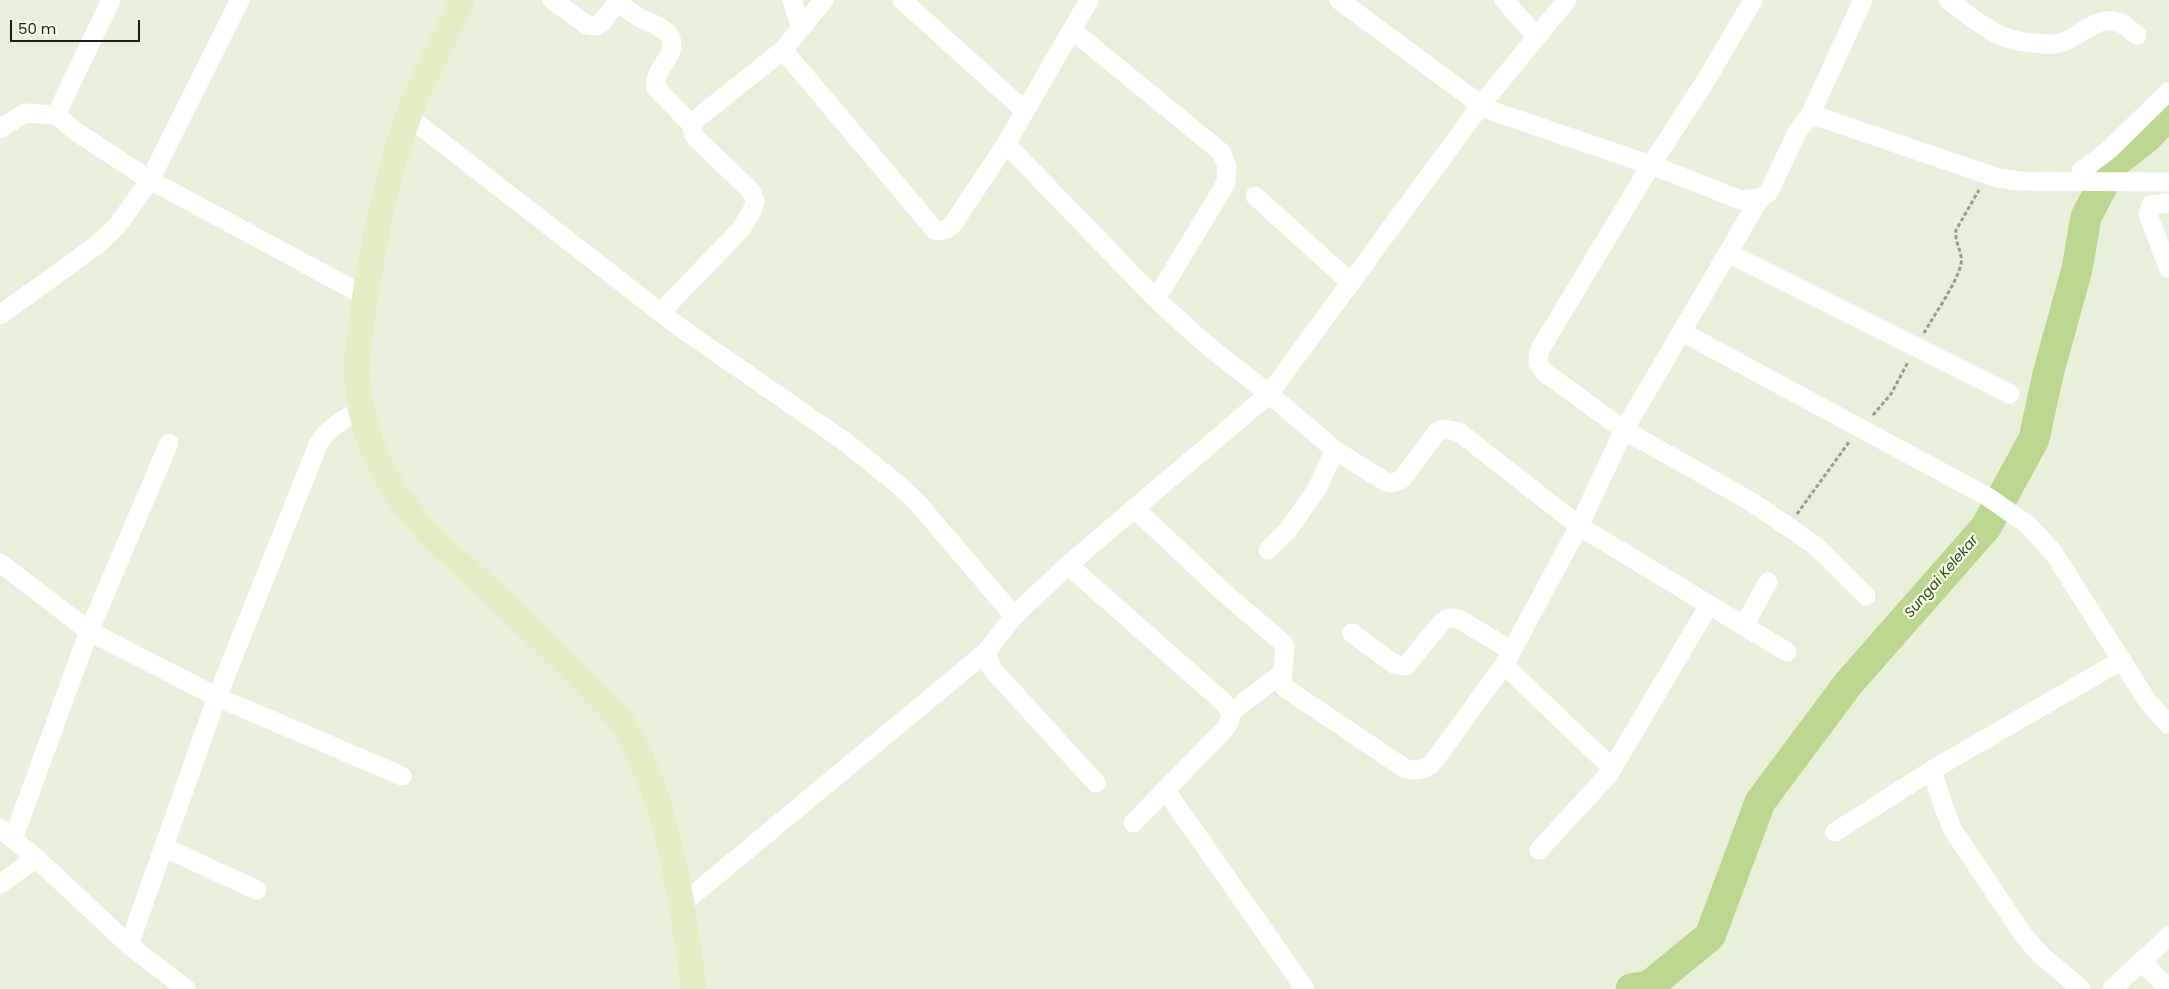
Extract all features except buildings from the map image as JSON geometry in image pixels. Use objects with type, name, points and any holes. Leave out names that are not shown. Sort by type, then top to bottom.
[{"type":"street","points":[[56,115],[111,0]]},
{"type":"street","points":[[0,315],[108,235],[150,180],[240,0]]},
{"type":"street","points":[[462,0],[409,116],[384,196],[359,334],[358,374],[361,409],[373,450],[385,475],[404,503],[431,536],[560,657],[597,695],[628,732],[651,783],[666,829],[682,904],[694,989]]},
{"type":"street","points":[[552,0],[587,25],[595,26],[602,22],[618,1],[639,17],[662,28],[669,34],[672,50],[658,70],[655,80],[656,88],[692,125]]},
{"type":"street","points":[[792,0],[801,28]]},
{"type":"street","points":[[661,312],[742,229],[753,209],[755,201],[751,191],[696,138],[692,132],[692,125],[695,120],[783,50],[824,0]]},
{"type":"street","points":[[902,0],[1025,111]]},
{"type":"street","points":[[783,50],[935,230],[948,229],[1006,144],[1089,0]]},
{"type":"street","points":[[1339,0],[1481,105],[1495,112],[1651,165],[1741,200],[1760,198]]},
{"type":"street","points":[[1504,0],[1536,37]]},
{"type":"street","points":[[682,904],[986,652],[1014,616],[1068,565],[1269,394],[1481,105],[1567,0]]},
{"type":"street","points":[[1753,0],[1708,77],[1651,165],[1537,357],[1540,368],[1544,372],[1624,430],[1750,501],[1793,530],[1817,548],[1866,596]]},
{"type":"street","points":[[1135,509],[1230,598],[1281,641],[1285,647],[1286,654],[1282,681],[1286,688],[1404,768],[1414,771],[1431,765],[1508,658],[1579,526],[1624,430],[1760,198],[1769,192],[1797,132],[1810,115],[1863,0]]},
{"type":"street","points":[[1948,0],[2001,36],[2015,40],[2053,44],[2065,42],[2092,26],[2112,20],[2120,22],[2136,35]]},
{"type":"street","points":[[1072,30],[1221,152],[1228,166],[1226,183],[1156,299]]},
{"type":"street","points":[[2081,171],[2109,150],[2169,91]]},
{"type":"street","points":[[0,129],[25,113],[56,115],[72,129],[150,180],[365,296]]},
{"type":"street","points":[[1810,115],[1846,125],[1998,178],[2021,181],[2169,182]]},
{"type":"street","points":[[409,116],[661,312],[844,441],[895,482],[914,500],[1014,616]]},
{"type":"street","points":[[1006,144],[1156,299],[1203,342],[1269,394],[1335,450],[1384,481],[1398,482],[1437,432],[1444,429],[1459,432],[1579,526],[1788,652]]},
{"type":"street","points":[[1255,196],[1351,283]]},
{"type":"street","points":[[2169,203],[2151,205],[2148,215],[2169,269]]},
{"type":"street","points":[[1728,253],[2010,394]]},
{"type":"street","points":[[1682,332],[1988,497],[2028,525],[2053,552],[2148,702],[2169,725]]},
{"type":"street","points":[[129,945],[217,696],[318,445],[332,427],[361,409]]},
{"type":"street","points":[[168,443],[6,834],[36,858],[129,945],[186,989]]},
{"type":"street","points":[[1268,550],[1288,530],[1317,489],[1335,450]]},
{"type":"street","points":[[0,563],[89,631],[217,696],[402,776]]},
{"type":"street","points":[[1068,565],[1228,706],[1230,713],[1230,720],[1224,730],[1166,791],[1132,823]]},
{"type":"street","points":[[1744,626],[1768,582]]},
{"type":"street","points":[[1539,850],[1612,768],[1709,605]]},
{"type":"street","points":[[1352,633],[1394,664],[1406,666],[1441,623],[1448,618],[1459,619],[1508,658],[1612,768]]},
{"type":"street","points":[[986,652],[992,669],[1096,783]]},
{"type":"street","points":[[1835,832],[1932,770],[2122,660]]},
{"type":"street","points":[[1230,713],[1282,672]]},
{"type":"street","points":[[1932,770],[1953,830],[2024,936],[2042,956],[2081,989]]},
{"type":"street","points":[[1166,791],[1305,989]]},
{"type":"street","points":[[163,847],[257,890]]},
{"type":"street","points":[[0,884],[36,858]]},
{"type":"street","points":[[2112,989],[2169,936]]},
{"type":"street","points":[[2142,962],[2169,989]]},
{"type":"waterway","name":"Sungai Kelekar","points":[[1631,989],[1649,986],[1710,936],[1760,802],[1848,684],[1986,527],[2034,439],[2048,374],[2077,269],[2086,217],[2114,163],[2146,138],[2169,114]]}]
